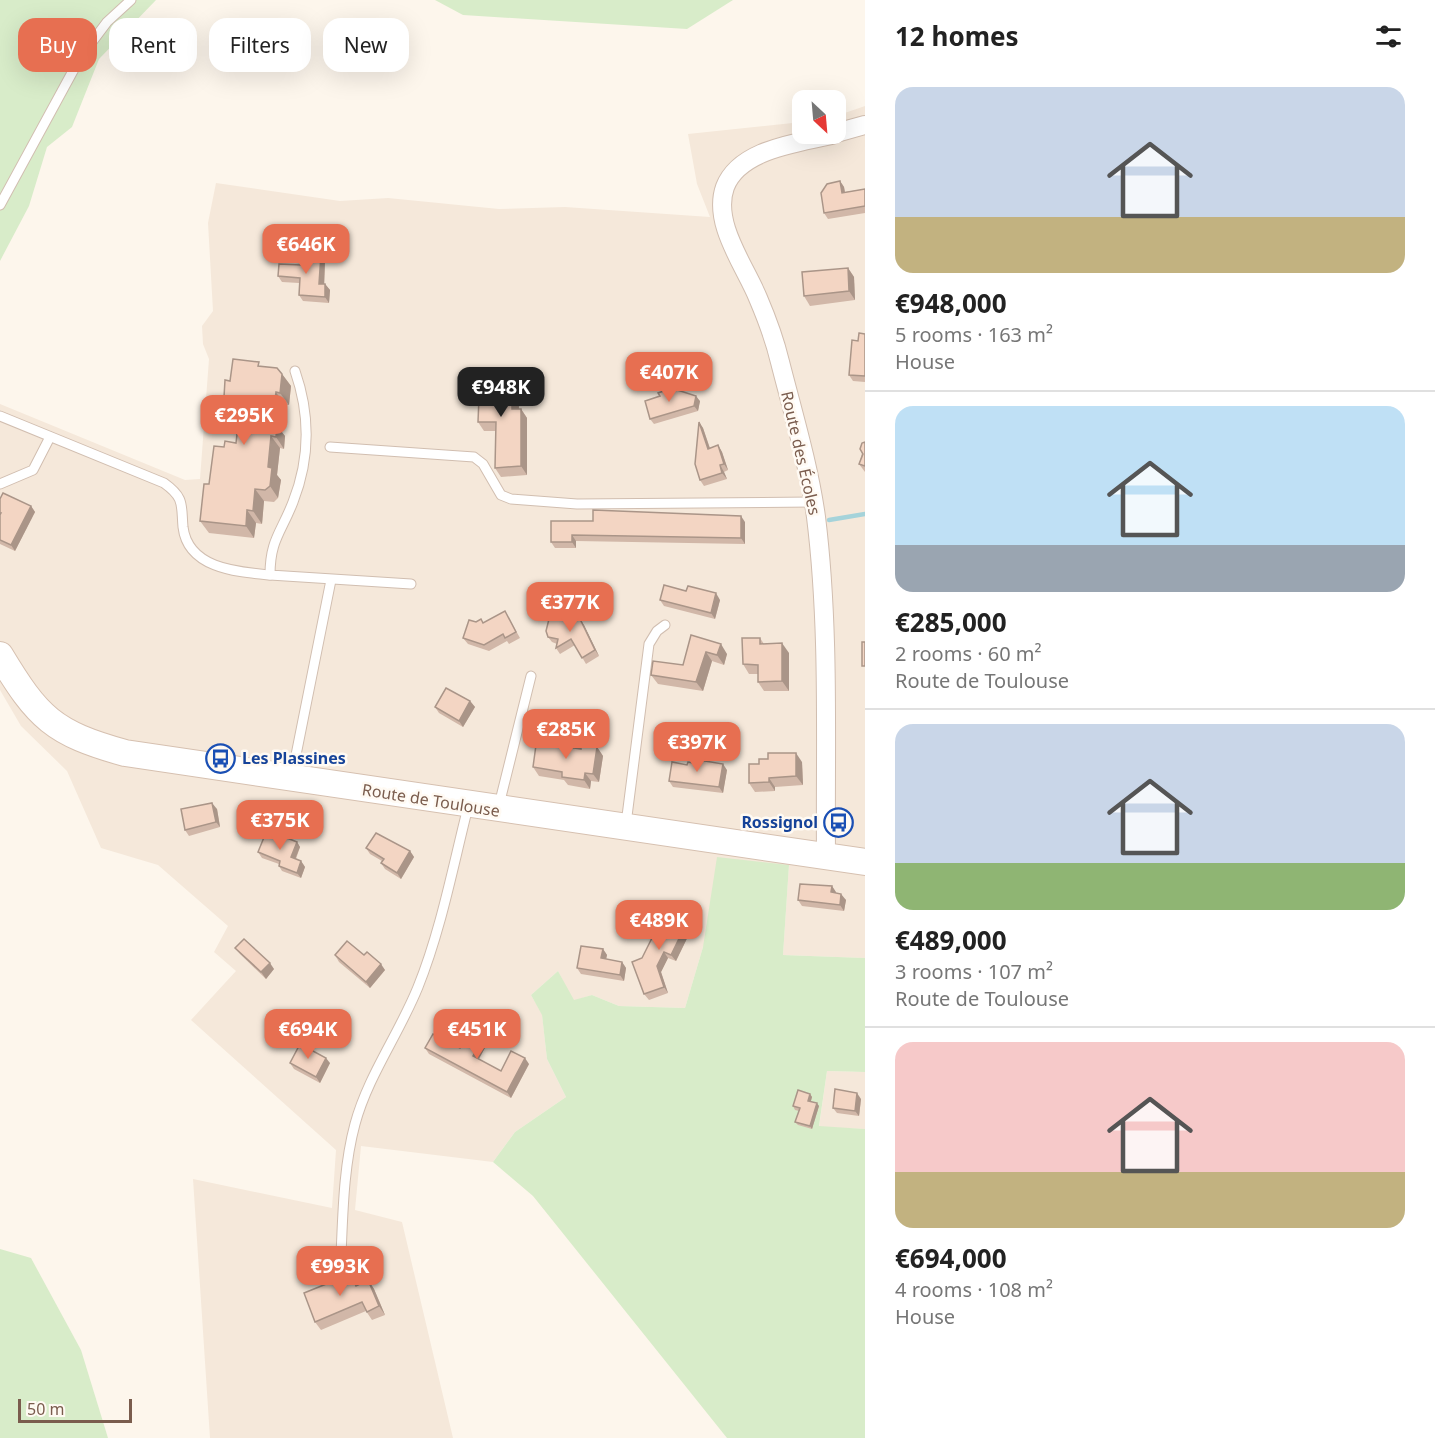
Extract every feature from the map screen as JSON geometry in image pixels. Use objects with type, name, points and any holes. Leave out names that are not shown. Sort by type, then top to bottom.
[{"type":"street","name":"Route des Écoles","points":[[846,131],[865,125]]},
{"type":"street","name":"Route des Écoles","points":[[799,144],[755,156],[737,170],[725,187],[723,210],[730,238],[758,296],[780,360],[813,502],[824,618],[826,858]]},
{"type":"street","name":"Route de Toulouse","points":[[0,655],[31,701],[48,720],[64,732],[89,743],[125,753],[468,806],[865,862]]},
{"type":"lane","points":[[0,205],[80,58],[107,22],[130,0]]},
{"type":"lane","points":[[270,575],[270,550],[294,500],[307,449],[304,396],[295,371]]},
{"type":"lane","points":[[0,416],[164,483],[176,492],[183,505],[184,529],[188,541],[209,564],[234,572],[411,584]]},
{"type":"lane","points":[[0,484],[33,470],[50,437]]},
{"type":"lane","points":[[330,447],[474,457],[483,464],[501,495],[511,499],[577,504],[813,502]]},
{"type":"lane","points":[[292,778],[331,580]]},
{"type":"lane","points":[[625,829],[650,644],[657,631],[665,625]]},
{"type":"lane","points":[[498,810],[531,676]]},
{"type":"lane","points":[[340,1274],[348,1158],[354,1126],[362,1100],[419,985],[435,937],[468,806]]},
{"type":"shaded area","points":[[865,106],[865,958],[783,955],[789,865],[703,947],[685,1008],[619,1006],[592,995],[573,1001],[558,971],[531,995],[542,1014],[547,1059],[566,1097],[515,1132],[493,1162],[361,1146],[355,1210],[402,1222],[453,1438],[210,1438],[193,1179],[332,1208],[336,1150],[191,1020],[236,971],[214,952],[228,926],[158,865],[101,848],[67,771],[21,726],[0,690],[0,404],[185,480],[200,479],[209,359],[203,344],[202,326],[213,311],[208,223],[216,183],[340,201],[388,198],[499,209],[565,207],[710,217],[697,184],[688,134],[792,123],[792,144],[846,144],[846,113]]},
{"type":"shaded area","points":[[827,1071],[865,1072],[865,1129],[819,1127]]},
{"type":"green space","points":[[0,0],[156,0],[139,18],[109,18],[109,49],[97,64],[97,18],[18,18],[18,72],[94,72],[72,127],[47,147],[29,206],[0,261]]},
{"type":"green space","points":[[435,0],[733,0],[687,29],[463,15]]},
{"type":"green space","points":[[717,857],[789,865],[783,955],[865,958],[865,1072],[827,1071],[819,1126],[865,1129],[865,1438],[727,1438],[533,1196],[493,1162],[515,1132],[566,1097],[547,1059],[542,1015],[531,995],[558,971],[574,1000],[592,995],[619,1006],[685,1008],[703,947]]},
{"type":"green space","points":[[0,1249],[31,1258],[81,1350],[108,1438],[0,1438]]},
{"type":"building","points":[[840,181],[842,193],[865,189],[865,206],[824,213],[821,193],[827,184]]},
{"type":"building","points":[[301,253],[321,254],[319,284],[325,284],[325,297],[299,295],[300,278],[278,276],[279,264],[301,265]]},
{"type":"building","points":[[848,268],[849,291],[804,296],[802,272]]},
{"type":"building","points":[[859,333],[865,334],[865,376],[849,375],[852,340],[858,341]]},
{"type":"building","points":[[233,359],[259,362],[258,366],[277,368],[282,374],[280,393],[276,392],[272,424],[277,424],[276,437],[271,436],[268,467],[272,468],[270,486],[265,490],[255,489],[253,511],[247,510],[246,526],[200,521],[204,484],[209,484],[214,446],[224,447],[225,441],[236,443],[241,399],[224,397],[225,380],[230,381]]},
{"type":"building","points":[[480,372],[509,373],[509,396],[512,396],[512,409],[521,409],[521,466],[495,468],[496,422],[478,422]]},
{"type":"building","points":[[668,387],[696,396],[694,406],[650,419],[645,401],[660,396],[658,393],[667,390]]},
{"type":"building","points":[[699,422],[708,449],[718,445],[724,464],[720,465],[722,473],[700,480],[695,464]]},
{"type":"building","points":[[865,442],[865,466],[859,464],[863,454],[860,449],[862,443]]},
{"type":"building","points":[[3,493],[31,506],[11,545],[0,540],[0,499]]},
{"type":"building","points":[[593,510],[741,516],[741,538],[572,535],[572,542],[551,542],[551,521],[593,521]]},
{"type":"building","points":[[664,585],[686,591],[688,586],[716,593],[711,613],[660,600]]},
{"type":"building","points":[[505,611],[516,632],[505,638],[503,634],[484,645],[463,638],[469,620],[476,622],[481,619],[483,623]]},
{"type":"building","points":[[550,615],[580,619],[595,650],[582,658],[571,639],[556,648],[558,639],[548,637],[546,631]]},
{"type":"building","points":[[691,635],[721,644],[717,655],[706,652],[696,682],[651,675],[653,661],[683,665]]},
{"type":"building","points":[[742,638],[760,638],[760,644],[782,643],[782,681],[758,682],[758,665],[743,664]]},
{"type":"building","points":[[862,642],[865,642],[865,666],[862,666]]},
{"type":"building","points":[[446,688],[470,701],[459,721],[435,707]]},
{"type":"building","points":[[544,743],[581,749],[581,745],[597,747],[593,774],[585,773],[584,780],[562,777],[562,772],[533,767],[536,745],[544,746]]},
{"type":"building","points":[[768,753],[796,753],[796,776],[769,778],[769,782],[749,783],[749,764],[759,764],[759,759],[768,759]]},
{"type":"building","points":[[699,760],[723,764],[719,787],[669,781],[672,762],[687,765],[688,762],[698,764]]},
{"type":"building","points":[[212,803],[216,822],[185,830],[181,809]]},
{"type":"building","points":[[267,830],[297,842],[291,857],[301,861],[297,873],[279,866],[280,861],[258,852]]},
{"type":"building","points":[[376,833],[410,851],[397,873],[381,863],[384,859],[366,848]]},
{"type":"building","points":[[800,884],[832,886],[831,892],[841,894],[840,905],[798,900]]},
{"type":"building","points":[[670,908],[689,918],[671,955],[664,952],[657,966],[664,987],[644,994],[632,962],[642,958],[660,922],[663,923]]},
{"type":"building","points":[[244,939],[270,963],[261,972],[235,948]]},
{"type":"building","points":[[347,941],[364,955],[367,952],[381,964],[366,982],[335,955]]},
{"type":"building","points":[[581,946],[603,949],[601,958],[622,962],[620,975],[577,968]]},
{"type":"building","points":[[470,1030],[483,1038],[473,1056],[501,1071],[511,1051],[525,1058],[507,1092],[425,1048],[433,1034],[460,1048]]},
{"type":"building","points":[[300,1044],[326,1058],[316,1077],[290,1063]]},
{"type":"building","points":[[835,1089],[857,1093],[855,1111],[833,1108]]},
{"type":"building","points":[[798,1090],[810,1094],[808,1101],[817,1103],[810,1126],[795,1122],[800,1108],[793,1106]]},
{"type":"building","points":[[351,1274],[356,1286],[368,1280],[379,1306],[367,1312],[362,1302],[315,1322],[304,1293]]},
{"type":"waterway","points":[[829,520],[865,514]]},
{"type":"place","name":"Les Plassines","points":[[221,758]]},
{"type":"place","name":"Rossignol","points":[[839,822]]}]
